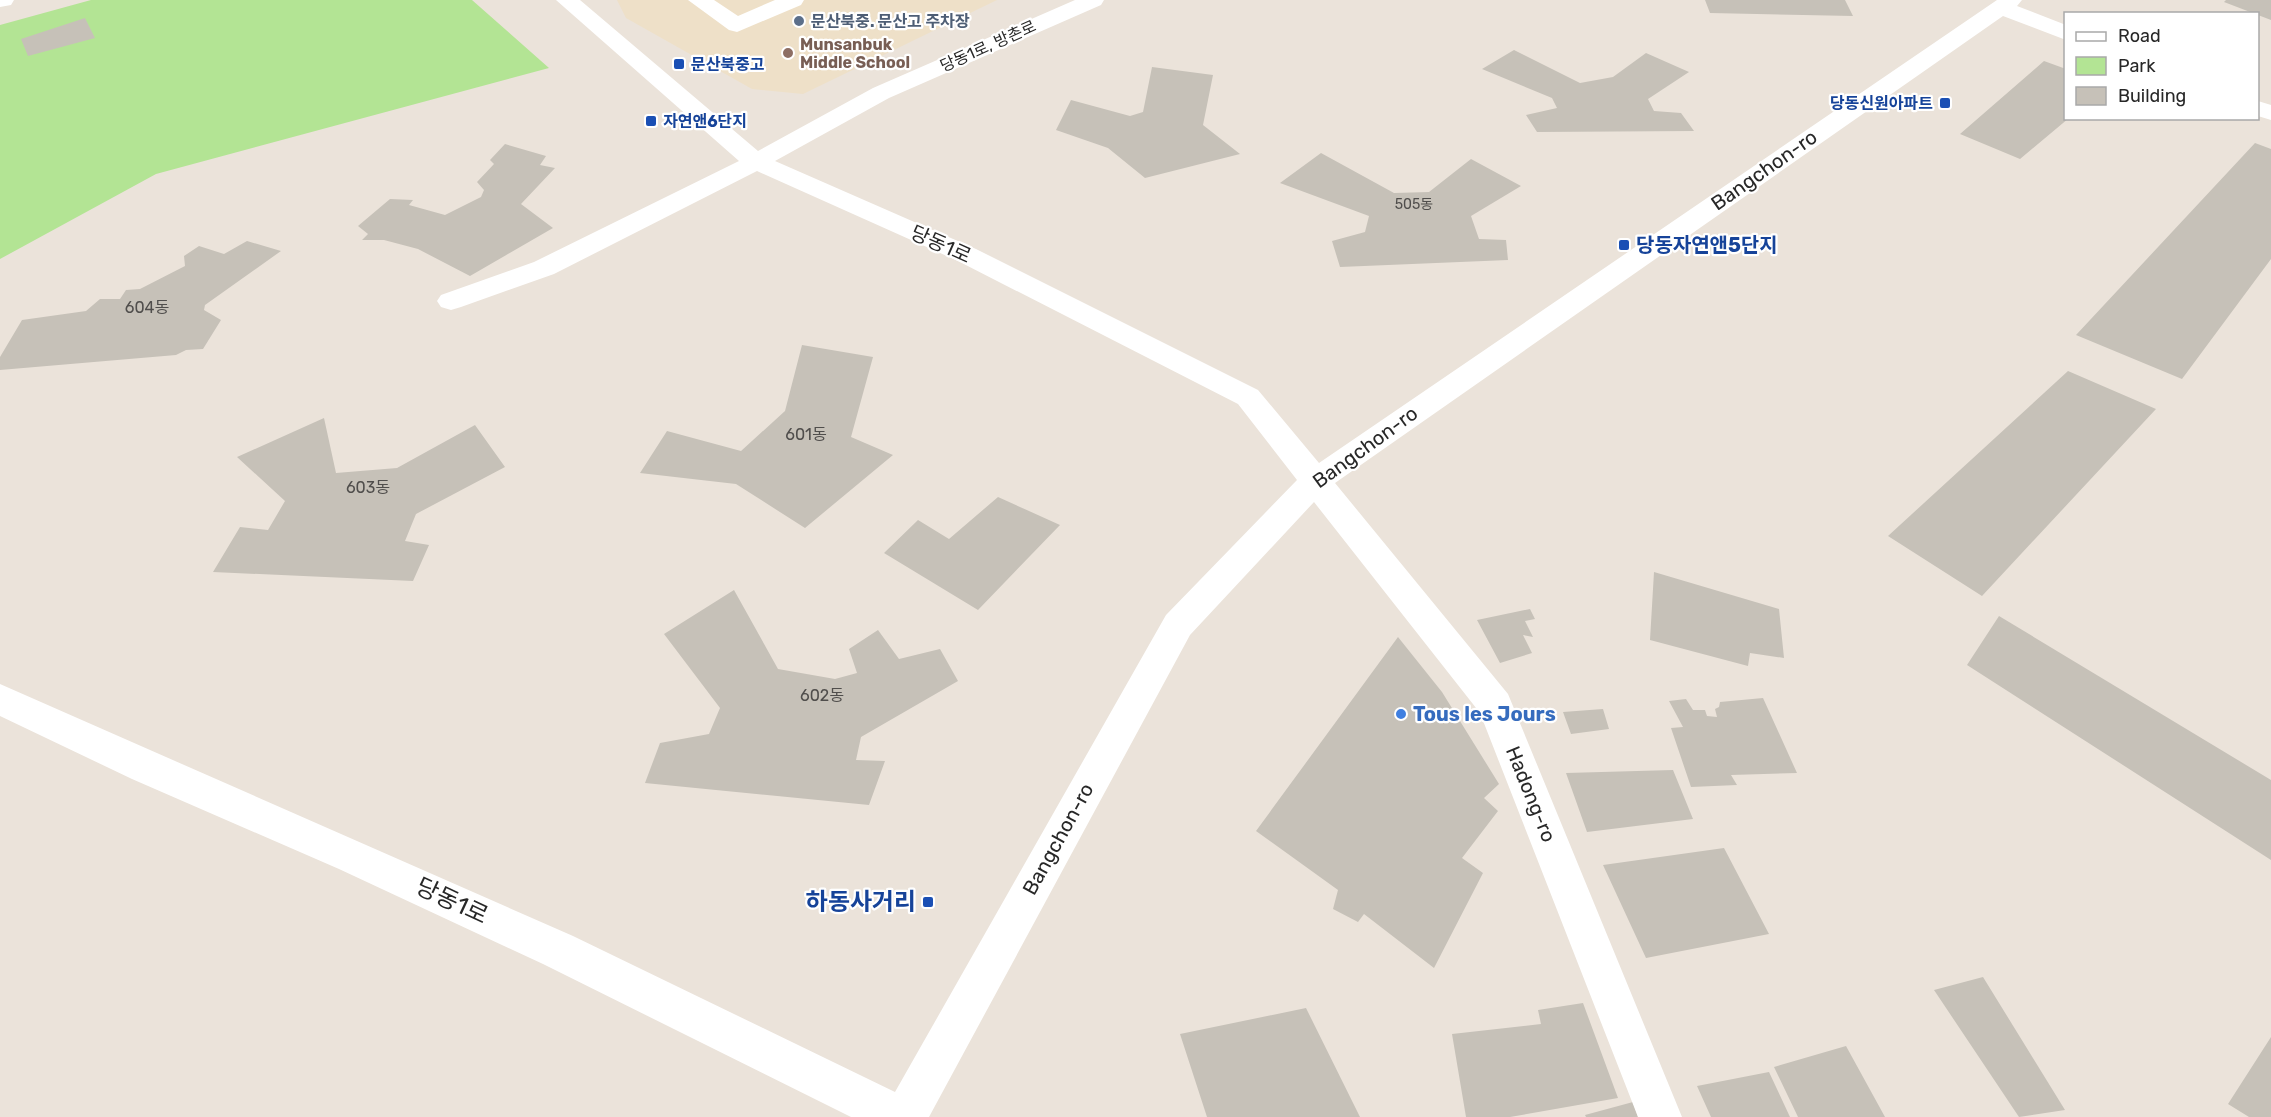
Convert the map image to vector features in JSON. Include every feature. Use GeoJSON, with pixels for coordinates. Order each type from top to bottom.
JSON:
{"type":"FeatureCollection","features":[{"type":"Feature","properties":{"kind":"street","name":"당동1로"},"geometry":{"type":"LineString","coordinates":[[567,0],[756,162],[967,255],[1248,397],[1314,482]]}},
{"type":"Feature","properties":{"kind":"street"},"geometry":{"type":"LineString","coordinates":[[699,0],[737,25],[793,0]]}},
{"type":"Feature","properties":{"kind":"street","name":"당동1로, 방촌로"},"geometry":{"type":"LineString","coordinates":[[451,302],[544,268],[756,162],[881,93],[1093,0]]}},
{"type":"Feature","properties":{"kind":"street"},"geometry":{"type":"LineString","coordinates":[[2006,4],[2064,32]]}},
{"type":"Feature","properties":{"kind":"street","name":"Bangchon-ro"},"geometry":{"type":"LineString","coordinates":[[905,1117],[1178,625],[1314,482],[2006,4]]}},
{"type":"Feature","properties":{"kind":"street","name":"Hadong-ro"},"geometry":{"type":"LineString","coordinates":[[1314,482],[1495,705],[1660,1117]]}},
{"type":"Feature","properties":{"kind":"street","name":"당동1로"},"geometry":{"type":"LineString","coordinates":[[0,699],[146,767],[353,856],[558,950],[898,1117]]}},
{"type":"Feature","properties":{"kind":"shaded area","name":"Munsanbuk Middle School"},"geometry":{"type":"Polygon","coordinates":[[[617,0],[997,0],[803,94],[752,89],[626,18],[617,0]]]}},
{"type":"Feature","properties":{"kind":"green space"},"geometry":{"type":"Polygon","coordinates":[[[91,0],[472,0],[549,68],[156,174],[0,259],[0,25],[91,0]]]}},
{"type":"Feature","properties":{"kind":"building"},"geometry":{"type":"Polygon","coordinates":[[[1705,0],[1845,0],[1853,16],[1710,13],[1705,0]]]}},
{"type":"Feature","properties":{"kind":"building"},"geometry":{"type":"Polygon","coordinates":[[[2226,0],[2271,0],[2271,20],[2259,15],[2259,12],[2250,12],[2224,2],[2226,0]]]}},
{"type":"Feature","properties":{"kind":"building"},"geometry":{"type":"Polygon","coordinates":[[[85,18],[95,38],[28,56],[21,39],[85,18]]]}},
{"type":"Feature","properties":{"kind":"building"},"geometry":{"type":"Polygon","coordinates":[[[1514,50],[1580,83],[1613,77],[1646,53],[1689,72],[1648,99],[1654,111],[1681,113],[1694,131],[1537,132],[1526,115],[1557,108],[1552,98],[1482,69],[1514,50]]]}},
{"type":"Feature","properties":{"kind":"building"},"geometry":{"type":"Polygon","coordinates":[[[2044,61],[2064,68],[2064,120],[2067,120],[2020,159],[1960,134],[2044,61]]]}},
{"type":"Feature","properties":{"kind":"building"},"geometry":{"type":"Polygon","coordinates":[[[1152,67],[1213,75],[1203,125],[1240,154],[1145,178],[1108,148],[1056,130],[1071,100],[1130,116],[1143,112],[1152,67]]]}},
{"type":"Feature","properties":{"kind":"building"},"geometry":{"type":"Polygon","coordinates":[[[2255,143],[2271,149],[2271,259],[2182,379],[2076,335],[2255,143]]]}},
{"type":"Feature","properties":{"kind":"building"},"geometry":{"type":"Polygon","coordinates":[[[505,144],[546,156],[540,165],[555,168],[521,204],[553,228],[470,276],[418,249],[384,240],[362,240],[368,234],[358,226],[390,199],[413,200],[409,205],[445,215],[481,197],[484,190],[477,182],[494,164],[490,160],[505,144]]]}},
{"type":"Feature","properties":{"kind":"building"},"geometry":{"type":"Polygon","coordinates":[[[1321,153],[1394,193],[1429,192],[1471,159],[1521,186],[1471,216],[1479,239],[1506,240],[1508,260],[1340,267],[1332,241],[1365,232],[1369,216],[1280,183],[1321,153]]]}},
{"type":"Feature","properties":{"kind":"building"},"geometry":{"type":"Polygon","coordinates":[[[247,241],[281,251],[205,305],[204,310],[221,320],[203,349],[186,350],[176,355],[0,370],[0,357],[22,320],[86,311],[100,299],[120,299],[126,290],[140,289],[185,266],[184,256],[199,246],[224,254],[247,241]]]}},
{"type":"Feature","properties":{"kind":"building"},"geometry":{"type":"Polygon","coordinates":[[[802,345],[873,357],[851,437],[893,455],[805,528],[736,484],[640,473],[667,431],[741,451],[785,411],[802,345]]]}},
{"type":"Feature","properties":{"kind":"building"},"geometry":{"type":"Polygon","coordinates":[[[2068,371],[2156,409],[1982,596],[1888,536],[2068,371]]]}},
{"type":"Feature","properties":{"kind":"building"},"geometry":{"type":"Polygon","coordinates":[[[324,418],[336,473],[397,468],[475,425],[505,467],[416,514],[405,541],[429,545],[413,581],[213,572],[240,527],[268,530],[285,501],[237,457],[324,418]]]}},
{"type":"Feature","properties":{"kind":"building"},"geometry":{"type":"Polygon","coordinates":[[[998,497],[1060,525],[978,610],[884,553],[918,520],[949,539],[998,497]]]}},
{"type":"Feature","properties":{"kind":"building"},"geometry":{"type":"Polygon","coordinates":[[[1654,572],[1779,609],[1784,658],[1750,653],[1748,666],[1650,640],[1654,572]]]}},
{"type":"Feature","properties":{"kind":"building"},"geometry":{"type":"Polygon","coordinates":[[[734,590],[778,669],[835,679],[857,673],[849,649],[878,630],[899,659],[940,649],[958,681],[861,737],[856,760],[885,761],[869,805],[645,783],[660,743],[709,734],[720,708],[664,634],[734,590]]]}},
{"type":"Feature","properties":{"kind":"building"},"geometry":{"type":"Polygon","coordinates":[[[1530,609],[1535,619],[1525,621],[1533,637],[1523,635],[1532,653],[1500,663],[1477,620],[1530,609]]]}},
{"type":"Feature","properties":{"kind":"building"},"geometry":{"type":"Polygon","coordinates":[[[1999,616],[2271,780],[2271,860],[1967,665],[1999,616]]]}},
{"type":"Feature","properties":{"kind":"building"},"geometry":{"type":"Polygon","coordinates":[[[1398,637],[1442,692],[1499,784],[1484,798],[1498,811],[1462,858],[1483,873],[1434,968],[1364,914],[1358,922],[1333,909],[1338,890],[1256,831],[1398,637]]]}},
{"type":"Feature","properties":{"kind":"building"},"geometry":{"type":"Polygon","coordinates":[[[1763,698],[1797,773],[1731,775],[1737,785],[1691,787],[1671,728],[1683,727],[1669,701],[1686,699],[1693,710],[1705,710],[1707,716],[1717,717],[1715,709],[1719,707],[1720,702],[1763,698]]]}},
{"type":"Feature","properties":{"kind":"building"},"geometry":{"type":"Polygon","coordinates":[[[1603,709],[1609,729],[1571,734],[1563,712],[1603,709]]]}},
{"type":"Feature","properties":{"kind":"building"},"geometry":{"type":"Polygon","coordinates":[[[1673,770],[1693,819],[1587,832],[1566,773],[1673,770]]]}},
{"type":"Feature","properties":{"kind":"building"},"geometry":{"type":"Polygon","coordinates":[[[1724,848],[1769,934],[1646,958],[1603,865],[1724,848]]]}},
{"type":"Feature","properties":{"kind":"building"},"geometry":{"type":"Polygon","coordinates":[[[1983,977],[2065,1110],[2019,1117],[1934,990],[1983,977]]]}},
{"type":"Feature","properties":{"kind":"building"},"geometry":{"type":"Polygon","coordinates":[[[1583,1003],[1618,1098],[1510,1117],[1466,1117],[1452,1034],[1541,1024],[1538,1010],[1583,1003]]]}},
{"type":"Feature","properties":{"kind":"building"},"geometry":{"type":"Polygon","coordinates":[[[1306,1008],[1360,1117],[1207,1117],[1180,1034],[1306,1008]]]}},
{"type":"Feature","properties":{"kind":"building"},"geometry":{"type":"Polygon","coordinates":[[[2271,1037],[2271,1117],[2249,1117],[2228,1104],[2271,1037]]]}},
{"type":"Feature","properties":{"kind":"building"},"geometry":{"type":"Polygon","coordinates":[[[1846,1046],[1885,1117],[1798,1117],[1774,1067],[1846,1046]]]}},
{"type":"Feature","properties":{"kind":"building"},"geometry":{"type":"Polygon","coordinates":[[[1769,1072],[1790,1117],[1711,1117],[1697,1086],[1769,1072]]]}},
{"type":"Feature","properties":{"kind":"building"},"geometry":{"type":"Polygon","coordinates":[[[1633,1102],[1638,1117],[1586,1117],[1585,1115],[1633,1102]]]}},
{"type":"Feature","properties":{"kind":"place","name":"문산북중. 문산고 주차장"},"geometry":{"type":"Point","coordinates":[799,21]}},
{"type":"Feature","properties":{"kind":"place","name":"Munsanbuk Middle School"},"geometry":{"type":"Point","coordinates":[788,53]}},
{"type":"Feature","properties":{"kind":"place","name":"문산북중고"},"geometry":{"type":"Point","coordinates":[679,64]}},
{"type":"Feature","properties":{"kind":"place","name":"당동신원아파트"},"geometry":{"type":"Point","coordinates":[1945,103]}},
{"type":"Feature","properties":{"kind":"place","name":"자연앤6단지"},"geometry":{"type":"Point","coordinates":[651,121]}},
{"type":"Feature","properties":{"kind":"place","name":"당동자연앤5단지"},"geometry":{"type":"Point","coordinates":[1624,245]}},
{"type":"Feature","properties":{"kind":"place","name":"Tous les Jours"},"geometry":{"type":"Point","coordinates":[1401,714]}},
{"type":"Feature","properties":{"kind":"place","name":"하동사거리"},"geometry":{"type":"Point","coordinates":[928,902]}}]}
